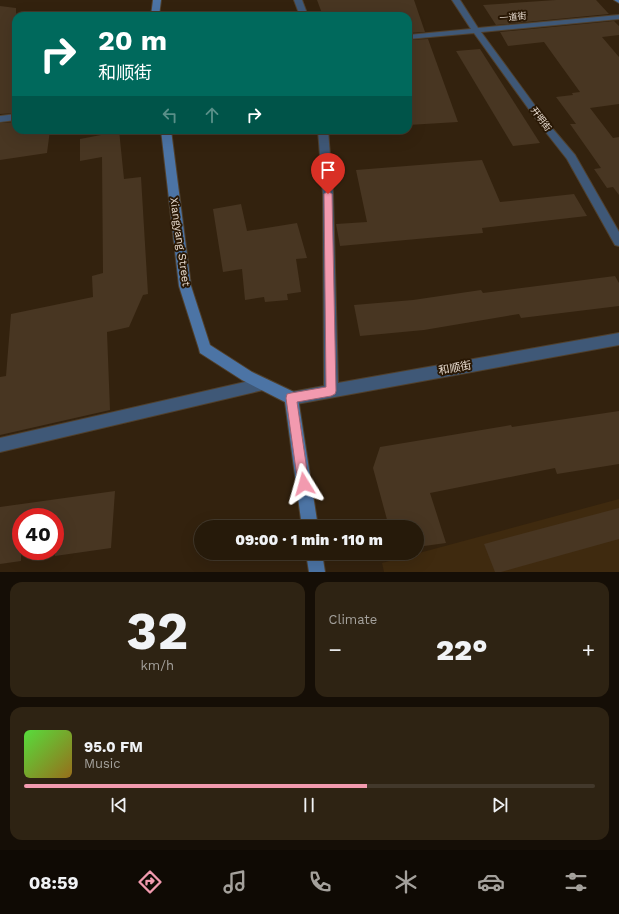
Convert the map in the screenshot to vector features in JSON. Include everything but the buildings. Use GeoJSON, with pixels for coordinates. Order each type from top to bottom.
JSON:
{"type":"FeatureCollection","features":[{"type":"Feature","properties":{"kind":"street"},"geometry":{"type":"LineString","coordinates":[[156,12],[157,0]]}},
{"type":"Feature","properties":{"kind":"street"},"geometry":{"type":"LineString","coordinates":[[298,0],[302,12]]}},
{"type":"Feature","properties":{"kind":"street","name":"开明街"},"geometry":{"type":"LineString","coordinates":[[456,0],[476,31],[544,124],[571,157],[619,242]]}},
{"type":"Feature","properties":{"kind":"street","name":"一道街"},"geometry":{"type":"LineString","coordinates":[[412,37],[619,18]]}},
{"type":"Feature","properties":{"kind":"street"},"geometry":{"type":"LineString","coordinates":[[0,119],[12,118]]}},
{"type":"Feature","properties":{"kind":"street","name":"Xiangyang Street"},"geometry":{"type":"LineString","coordinates":[[166,134],[185,286],[205,349],[247,376],[291,398]]}},
{"type":"Feature","properties":{"kind":"street"},"geometry":{"type":"LineString","coordinates":[[323,134],[328,194],[331,391]]}},
{"type":"Feature","properties":{"kind":"street","name":"和顺街"},"geometry":{"type":"LineString","coordinates":[[291,398],[619,339]]}},
{"type":"Feature","properties":{"kind":"street"},"geometry":{"type":"LineString","coordinates":[[0,445],[263,384]]}},
{"type":"Feature","properties":{"kind":"street"},"geometry":{"type":"LineString","coordinates":[[291,398],[309,520]]}},
{"type":"Feature","properties":{"kind":"street"},"geometry":{"type":"LineString","coordinates":[[315,560],[316,572]]}},
{"type":"Feature","properties":{"kind":"shaded area"},"geometry":{"type":"Polygon","coordinates":[[[619,499],[619,572],[384,572],[382,563],[393,560],[424,560],[424,552],[619,499]]]}},
{"type":"Feature","properties":{"kind":"route"},"geometry":{"type":"LineString","coordinates":[[304,484],[291,398],[331,391],[328,194]]}}]}
